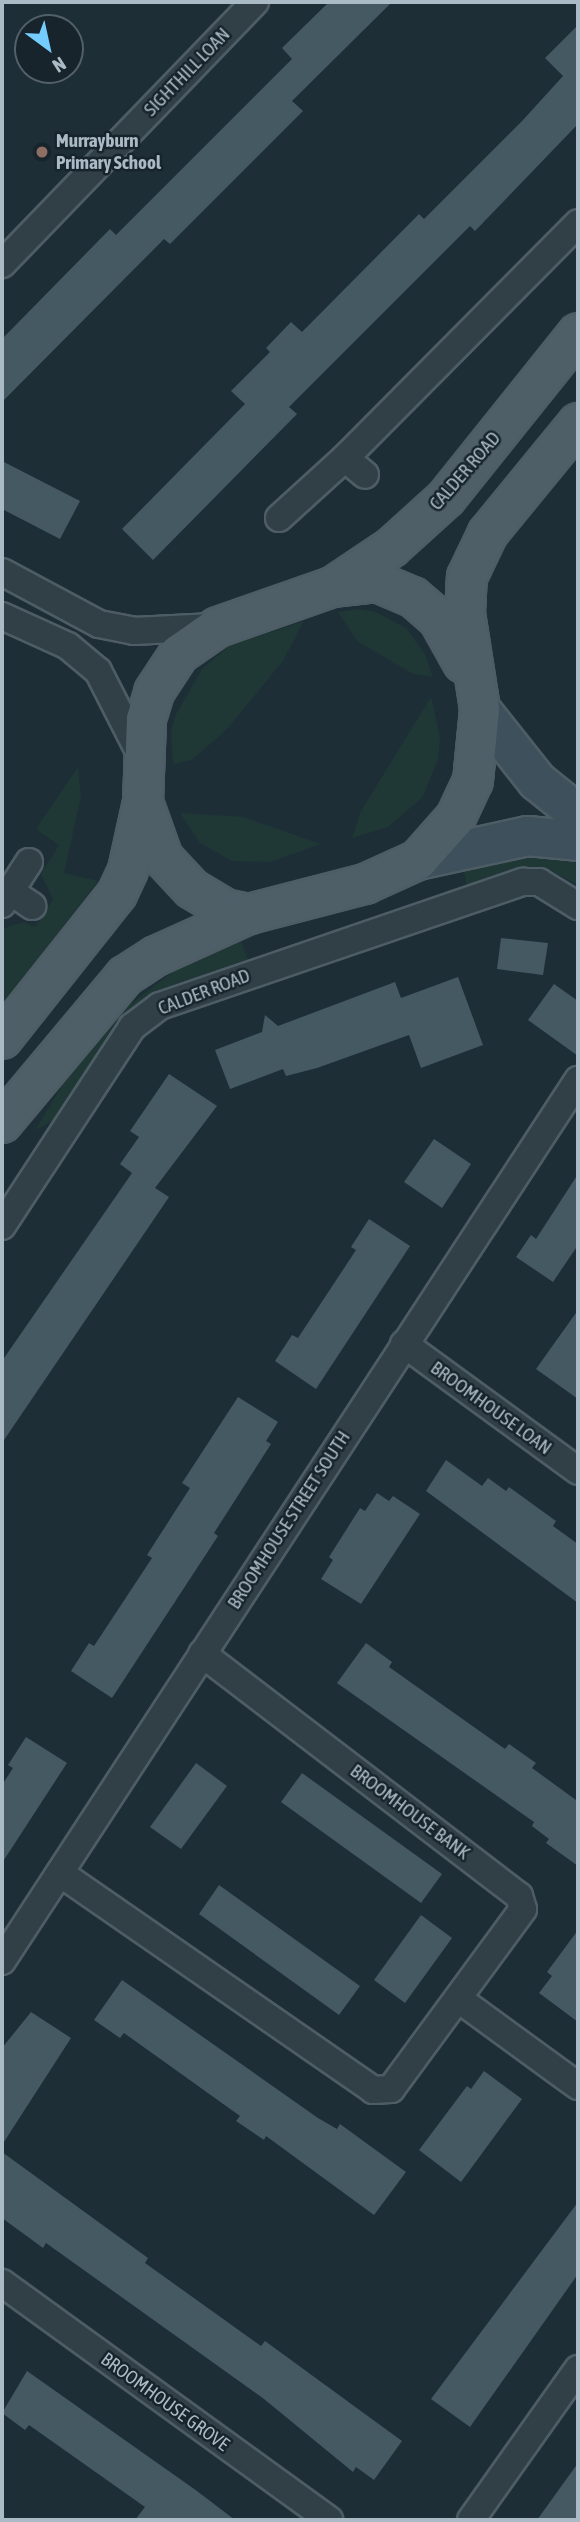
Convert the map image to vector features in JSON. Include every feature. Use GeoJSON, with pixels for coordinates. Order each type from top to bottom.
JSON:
{"type":"FeatureCollection","features":[{"type":"Feature","properties":{"kind":"main road","name":"CALDER ROAD"},"geometry":{"type":"LineString","coordinates":[[332,587],[392,547],[446,498],[578,333]]}},
{"type":"Feature","properties":{"kind":"main road"},"geometry":{"type":"LineString","coordinates":[[418,860],[456,817],[473,781],[476,694],[465,613],[467,577],[488,534],[578,423]]}},
{"type":"Feature","properties":{"kind":"main road","name":"CALDER ROAD"},"geometry":{"type":"LineString","coordinates":[[2,1039],[117,894],[128,870],[143,802],[142,756],[154,692],[179,654],[218,626],[332,587],[377,582],[413,597],[439,620],[476,694]]}},
{"type":"Feature","properties":{"kind":"main road"},"geometry":{"type":"LineString","coordinates":[[476,694],[537,781],[578,814]]}},
{"type":"Feature","properties":{"kind":"main road","name":"CALDER ROAD"},"geometry":{"type":"LineString","coordinates":[[143,802],[163,858],[192,889],[225,909],[250,914]]}},
{"type":"Feature","properties":{"kind":"main road"},"geometry":{"type":"LineString","coordinates":[[2,1123],[125,976],[156,956],[250,914],[365,884],[418,860],[528,835],[578,841]]}},
{"type":"Feature","properties":{"kind":"street","name":"SIGHTHILL LOAN"},"geometry":{"type":"LineString","coordinates":[[2,264],[255,2]]}},
{"type":"Feature","properties":{"kind":"street"},"geometry":{"type":"LineString","coordinates":[[279,518],[345,458],[578,222]]}},
{"type":"Feature","properties":{"kind":"street"},"geometry":{"type":"LineString","coordinates":[[345,458],[365,475]]}},
{"type":"Feature","properties":{"kind":"street"},"geometry":{"type":"LineString","coordinates":[[2,572],[99,624],[134,631],[218,626]]}},
{"type":"Feature","properties":{"kind":"street"},"geometry":{"type":"LineString","coordinates":[[2,616],[68,646],[98,671],[142,756]]}},
{"type":"Feature","properties":{"kind":"street"},"geometry":{"type":"LineString","coordinates":[[14,900],[29,862]]}},
{"type":"Feature","properties":{"kind":"street","name":"CALDER ROAD"},"geometry":{"type":"LineString","coordinates":[[2,1226],[132,1027],[145,1014],[523,882],[539,882],[578,906]]}},
{"type":"Feature","properties":{"kind":"street","name":"BROOMHOUSE STREET SOUTH"},"geometry":{"type":"LineString","coordinates":[[2,1961],[578,1080]]}},
{"type":"Feature","properties":{"kind":"street","name":"BROOMHOUSE LOAN"},"geometry":{"type":"LineString","coordinates":[[404,1344],[578,1471]]}},
{"type":"Feature","properties":{"kind":"street","name":"BROOMHOUSE BANK"},"geometry":{"type":"LineString","coordinates":[[60,1873],[373,2090],[391,2090],[460,2000],[523,1909],[519,1896],[202,1654]]}},
{"type":"Feature","properties":{"kind":"street"},"geometry":{"type":"LineString","coordinates":[[460,2000],[578,2086]]}},
{"type":"Feature","properties":{"kind":"street","name":"BROOMHOUSE GROVE"},"geometry":{"type":"LineString","coordinates":[[2,2283],[329,2520]]}},
{"type":"Feature","properties":{"kind":"street"},"geometry":{"type":"LineString","coordinates":[[471,2520],[578,2369]]}},
{"type":"Feature","properties":{"kind":"green space"},"geometry":{"type":"Polygon","coordinates":[[[357,609],[376,612],[406,628],[425,654],[433,677],[413,674],[357,641],[338,612],[357,609]]]}},
{"type":"Feature","properties":{"kind":"green space"},"geometry":{"type":"Polygon","coordinates":[[[304,621],[283,661],[227,729],[192,760],[173,764],[171,730],[176,714],[202,669],[229,646],[304,621]]]}},
{"type":"Feature","properties":{"kind":"green space"},"geometry":{"type":"Polygon","coordinates":[[[431,697],[440,737],[438,760],[422,798],[388,827],[352,838],[361,811],[431,697]]]}},
{"type":"Feature","properties":{"kind":"green space"},"geometry":{"type":"Polygon","coordinates":[[[78,767],[81,796],[64,873],[98,881],[2,1006],[2,929],[23,922],[35,927],[53,899],[41,874],[59,845],[36,829],[78,767]]]}},
{"type":"Feature","properties":{"kind":"green space"},"geometry":{"type":"Polygon","coordinates":[[[180,813],[243,817],[321,844],[270,862],[232,861],[200,843],[180,813]]]}},
{"type":"Feature","properties":{"kind":"green space"},"geometry":{"type":"Polygon","coordinates":[[[552,854],[578,864],[578,885],[548,869],[525,868],[467,886],[463,868],[498,856],[552,854]]]}},
{"type":"Feature","properties":{"kind":"green space"},"geometry":{"type":"Polygon","coordinates":[[[241,941],[248,960],[170,986],[132,1009],[57,1119],[35,1130],[72,1069],[114,1017],[175,970],[241,941]]]}},
{"type":"Feature","properties":{"kind":"building"},"geometry":{"type":"Polygon","coordinates":[[[329,2],[392,2],[292,101],[303,111],[170,244],[164,239],[2,402],[2,339],[110,229],[116,235],[292,59],[282,48],[329,2]]]}},
{"type":"Feature","properties":{"kind":"building"},"geometry":{"type":"Polygon","coordinates":[[[578,25],[578,124],[475,231],[470,226],[289,407],[297,414],[153,560],[122,529],[245,404],[231,391],[270,352],[266,348],[291,322],[302,332],[419,214],[424,219],[523,120],[563,76],[545,58],[578,25]]]}},
{"type":"Feature","properties":{"kind":"building"},"geometry":{"type":"Polygon","coordinates":[[[2,461],[80,501],[60,539],[2,509],[2,461]]]}},
{"type":"Feature","properties":{"kind":"building"},"geometry":{"type":"Polygon","coordinates":[[[501,938],[548,943],[543,975],[497,969],[501,938]]]}},
{"type":"Feature","properties":{"kind":"building"},"geometry":{"type":"Polygon","coordinates":[[[458,977],[483,1045],[421,1068],[409,1035],[317,1068],[286,1076],[283,1069],[230,1089],[215,1050],[262,1032],[265,1015],[278,1026],[395,982],[401,998],[458,977]]]}},
{"type":"Feature","properties":{"kind":"building"},"geometry":{"type":"Polygon","coordinates":[[[554,984],[578,1001],[578,1056],[528,1020],[554,984]]]}},
{"type":"Feature","properties":{"kind":"building"},"geometry":{"type":"Polygon","coordinates":[[[169,1074],[217,1106],[155,1188],[169,1197],[2,1443],[2,1361],[132,1173],[120,1164],[139,1137],[130,1131],[169,1074]]]}},
{"type":"Feature","properties":{"kind":"building"},"geometry":{"type":"Polygon","coordinates":[[[434,1139],[471,1164],[442,1208],[404,1182],[434,1139]]]}},
{"type":"Feature","properties":{"kind":"building"},"geometry":{"type":"Polygon","coordinates":[[[578,1174],[578,1245],[553,1282],[516,1257],[531,1235],[536,1239],[578,1174]]]}},
{"type":"Feature","properties":{"kind":"building"},"geometry":{"type":"Polygon","coordinates":[[[369,1219],[410,1246],[316,1389],[275,1361],[292,1335],[298,1338],[356,1250],[351,1247],[369,1219]]]}},
{"type":"Feature","properties":{"kind":"building"},"geometry":{"type":"Polygon","coordinates":[[[578,1310],[578,1399],[536,1369],[578,1310]]]}},
{"type":"Feature","properties":{"kind":"building"},"geometry":{"type":"Polygon","coordinates":[[[238,1397],[278,1422],[266,1441],[271,1444],[214,1533],[218,1536],[112,1698],[71,1671],[89,1643],[94,1646],[152,1558],[147,1555],[190,1488],[182,1483],[238,1397]]]}},
{"type":"Feature","properties":{"kind":"building"},"geometry":{"type":"Polygon","coordinates":[[[446,1460],[482,1486],[488,1478],[506,1491],[509,1487],[556,1521],[553,1526],[578,1544],[578,1603],[426,1491],[446,1460]]]}},
{"type":"Feature","properties":{"kind":"building"},"geometry":{"type":"Polygon","coordinates":[[[377,1493],[389,1501],[393,1496],[420,1514],[361,1604],[321,1579],[333,1560],[329,1557],[360,1508],[365,1511],[377,1493]]]}},
{"type":"Feature","properties":{"kind":"building"},"geometry":{"type":"Polygon","coordinates":[[[366,1643],[392,1662],[389,1667],[505,1749],[509,1744],[536,1763],[532,1768],[576,1800],[578,1796],[578,1866],[546,1843],[549,1839],[532,1826],[534,1822],[337,1683],[366,1643]]]}},
{"type":"Feature","properties":{"kind":"building"},"geometry":{"type":"Polygon","coordinates":[[[26,1737],[67,1763],[2,1863],[2,1785],[13,1768],[8,1765],[26,1737]]]}},
{"type":"Feature","properties":{"kind":"building"},"geometry":{"type":"Polygon","coordinates":[[[196,1763],[227,1786],[181,1849],[150,1827],[196,1763]]]}},
{"type":"Feature","properties":{"kind":"building"},"geometry":{"type":"Polygon","coordinates":[[[302,1773],[442,1874],[421,1903],[281,1802],[302,1773]]]}},
{"type":"Feature","properties":{"kind":"building"},"geometry":{"type":"Polygon","coordinates":[[[219,1885],[360,1986],[339,2015],[199,1914],[219,1885]]]}},
{"type":"Feature","properties":{"kind":"building"},"geometry":{"type":"Polygon","coordinates":[[[421,1915],[452,1938],[405,2003],[374,1980],[421,1915]]]}},
{"type":"Feature","properties":{"kind":"building"},"geometry":{"type":"Polygon","coordinates":[[[578,1930],[578,2022],[539,1993],[552,1976],[547,1972],[578,1930]]]}},
{"type":"Feature","properties":{"kind":"building"},"geometry":{"type":"Polygon","coordinates":[[[122,1980],[318,2118],[337,2129],[340,2124],[406,2172],[374,2215],[266,2136],[264,2140],[236,2121],[240,2116],[124,2033],[120,2038],[94,2020],[122,1980]]]}},
{"type":"Feature","properties":{"kind":"building"},"geometry":{"type":"Polygon","coordinates":[[[31,2012],[71,2038],[2,2145],[2,2048],[31,2012]]]}},
{"type":"Feature","properties":{"kind":"building"},"geometry":{"type":"Polygon","coordinates":[[[484,2071],[522,2099],[461,2182],[419,2150],[467,2086],[471,2089],[484,2071]]]}},
{"type":"Feature","properties":{"kind":"building"},"geometry":{"type":"Polygon","coordinates":[[[2,2152],[148,2258],[145,2263],[261,2346],[265,2341],[402,2441],[374,2480],[356,2467],[353,2472],[264,2399],[46,2243],[43,2248],[2,2218],[2,2152]]]}},
{"type":"Feature","properties":{"kind":"building"},"geometry":{"type":"Polygon","coordinates":[[[578,2202],[578,2274],[470,2427],[431,2399],[578,2202]]]}},
{"type":"Feature","properties":{"kind":"building"},"geometry":{"type":"Polygon","coordinates":[[[27,2371],[235,2520],[135,2520],[145,2507],[29,2425],[25,2430],[2,2413],[27,2371]]]}},
{"type":"Feature","properties":{"kind":"building"},"geometry":{"type":"Polygon","coordinates":[[[578,2463],[578,2520],[537,2520],[578,2463]]]}},
{"type":"Feature","properties":{"kind":"place","name":"Murrayburn Primary School"},"geometry":{"type":"Point","coordinates":[42,152]}}]}
